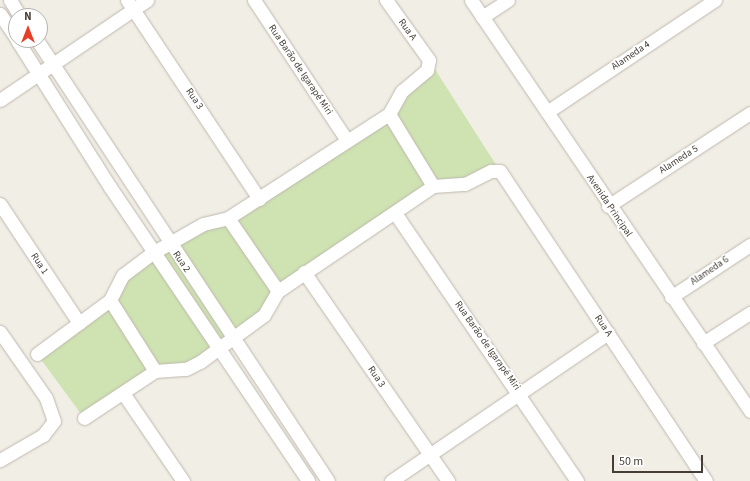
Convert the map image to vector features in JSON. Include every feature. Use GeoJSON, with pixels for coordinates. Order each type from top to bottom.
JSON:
{"type":"FeatureCollection","features":[{"type":"Feature","properties":{"kind":"street"},"geometry":{"type":"LineString","coordinates":[[0,100],[39,73],[130,5],[147,0]]}},
{"type":"Feature","properties":{"kind":"street","name":"Rua Barão de Igarapé Miri"},"geometry":{"type":"LineString","coordinates":[[254,0],[346,139]]}},
{"type":"Feature","properties":{"kind":"street","name":"Rua A"},"geometry":{"type":"LineString","coordinates":[[386,0],[429,60],[427,70],[402,91],[389,114]]}},
{"type":"Feature","properties":{"kind":"street","name":"Avenida Principal"},"geometry":{"type":"LineString","coordinates":[[471,0],[547,112],[608,206],[750,411]]}},
{"type":"Feature","properties":{"kind":"street"},"geometry":{"type":"LineString","coordinates":[[482,17],[508,0]]}},
{"type":"Feature","properties":{"kind":"street","name":"Alameda 4"},"geometry":{"type":"LineString","coordinates":[[547,112],[715,0]]}},
{"type":"Feature","properties":{"kind":"street","name":"Rua 3"},"geometry":{"type":"LineString","coordinates":[[130,5],[259,199]]}},
{"type":"Feature","properties":{"kind":"street","name":"Rua 2"},"geometry":{"type":"LineString","coordinates":[[0,14],[8,26]]}},
{"type":"Feature","properties":{"kind":"street","name":"Rua 2"},"geometry":{"type":"LineString","coordinates":[[22,48],[154,252],[308,481]]}},
{"type":"Feature","properties":{"kind":"street","name":"Rua 2"},"geometry":{"type":"LineString","coordinates":[[42,48],[168,244],[328,481]]}},
{"type":"Feature","properties":{"kind":"street","name":"Alameda 5"},"geometry":{"type":"LineString","coordinates":[[608,206],[750,113]]}},
{"type":"Feature","properties":{"kind":"street"},"geometry":{"type":"LineString","coordinates":[[38,354],[110,300],[124,275],[154,252],[203,224],[228,218],[259,199],[346,139],[389,114],[433,186],[278,291],[264,315],[192,367],[155,371],[84,418]]}},
{"type":"Feature","properties":{"kind":"street","name":"Rua A"},"geometry":{"type":"LineString","coordinates":[[433,186],[465,184],[491,171],[500,171],[706,481]]}},
{"type":"Feature","properties":{"kind":"street","name":"Rua 1"},"geometry":{"type":"LineString","coordinates":[[0,204],[79,323]]}},
{"type":"Feature","properties":{"kind":"street","name":"Rua Barão de Igarapé Miri"},"geometry":{"type":"LineString","coordinates":[[395,213],[577,481]]}},
{"type":"Feature","properties":{"kind":"street"},"geometry":{"type":"LineString","coordinates":[[228,218],[278,291]]}},
{"type":"Feature","properties":{"kind":"street","name":"Alameda 6"},"geometry":{"type":"LineString","coordinates":[[671,298],[750,245]]}},
{"type":"Feature","properties":{"kind":"street","name":"Rua 3"},"geometry":{"type":"LineString","coordinates":[[304,272],[431,454],[448,481]]}},
{"type":"Feature","properties":{"kind":"street"},"geometry":{"type":"LineString","coordinates":[[110,300],[155,371]]}},
{"type":"Feature","properties":{"kind":"street"},"geometry":{"type":"LineString","coordinates":[[703,343],[750,313]]}},
{"type":"Feature","properties":{"kind":"street"},"geometry":{"type":"LineString","coordinates":[[0,332],[54,414],[54,425],[42,435],[0,460]]}},
{"type":"Feature","properties":{"kind":"street"},"geometry":{"type":"LineString","coordinates":[[391,481],[520,395],[608,333]]}},
{"type":"Feature","properties":{"kind":"street"},"geometry":{"type":"LineString","coordinates":[[123,393],[183,481]]}},
{"type":"Feature","properties":{"kind":"green space"},"geometry":{"type":"Polygon","coordinates":[[[429,60],[500,171],[433,186],[304,272],[270,308],[200,362],[155,371],[84,418],[37,354],[79,323],[120,280],[389,114],[429,60]]]}}]}
